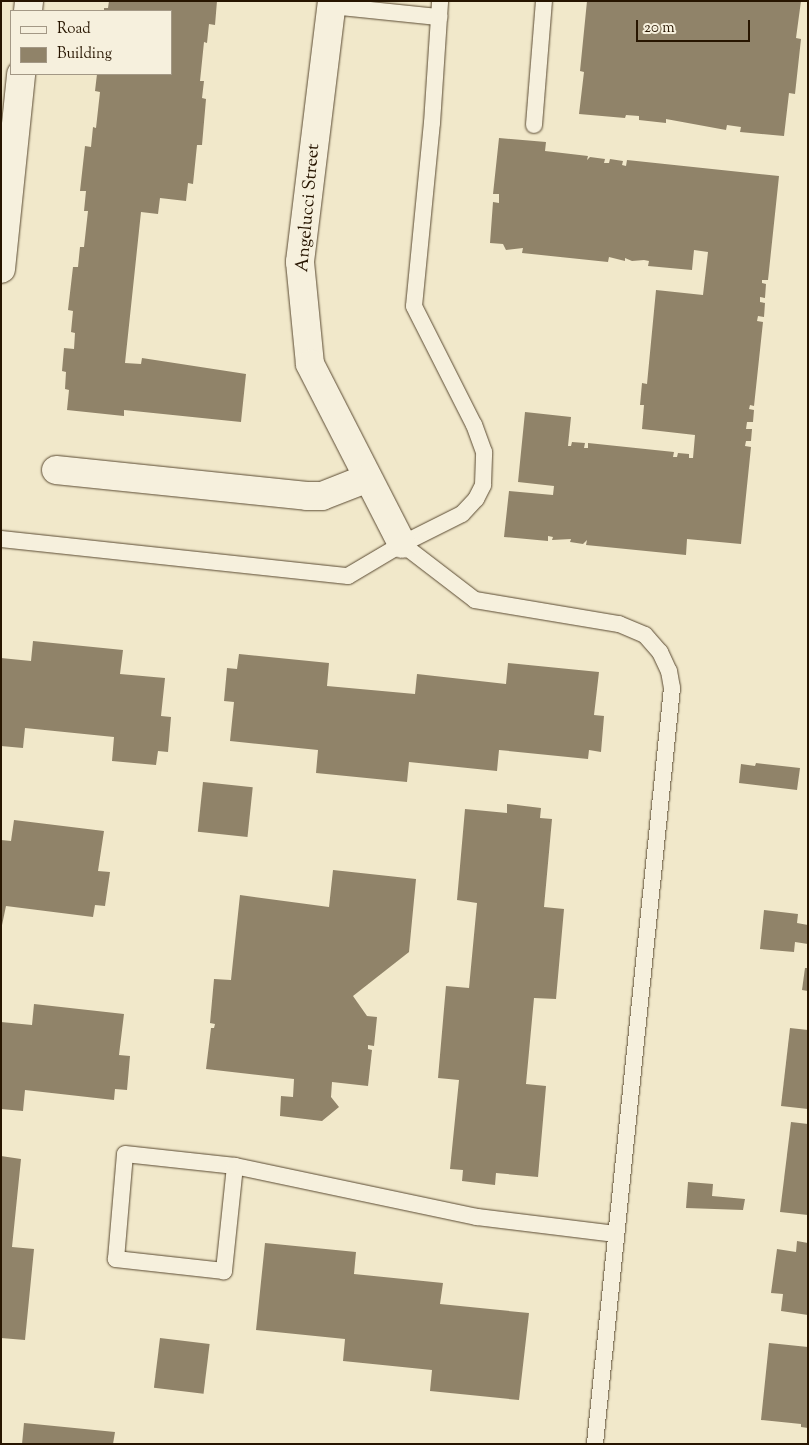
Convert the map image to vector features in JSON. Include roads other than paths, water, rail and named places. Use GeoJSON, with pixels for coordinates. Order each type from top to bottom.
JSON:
{"type":"FeatureCollection","features":[{"type":"Feature","properties":{"kind":"street","name":"Angelucci Street"},"geometry":{"type":"LineString","coordinates":[[332,3],[300,262],[310,364],[402,544]]}},
{"type":"Feature","properties":{"kind":"street"},"geometry":{"type":"LineString","coordinates":[[1,269],[22,75]]}},
{"type":"Feature","properties":{"kind":"street"},"geometry":{"type":"LineString","coordinates":[[56,470],[256,493],[315,496],[338,491],[368,478]]}},
{"type":"Feature","properties":{"kind":"lane"},"geometry":{"type":"LineString","coordinates":[[534,125],[544,1]]}},
{"type":"Feature","properties":{"kind":"lane"},"geometry":{"type":"LineString","coordinates":[[1,539],[348,576],[402,544],[462,514],[483,485],[485,467],[474,425],[414,306],[432,123],[440,9],[332,3]]}},
{"type":"Feature","properties":{"kind":"lane"},"geometry":{"type":"LineString","coordinates":[[402,544],[475,600],[619,624],[645,635],[660,652],[668,671],[672,688],[595,1444]]}},
{"type":"Feature","properties":{"kind":"lane"},"geometry":{"type":"LineString","coordinates":[[235,1166],[224,1271],[116,1259],[126,1154],[235,1166],[477,1217],[616,1234]]}}]}
